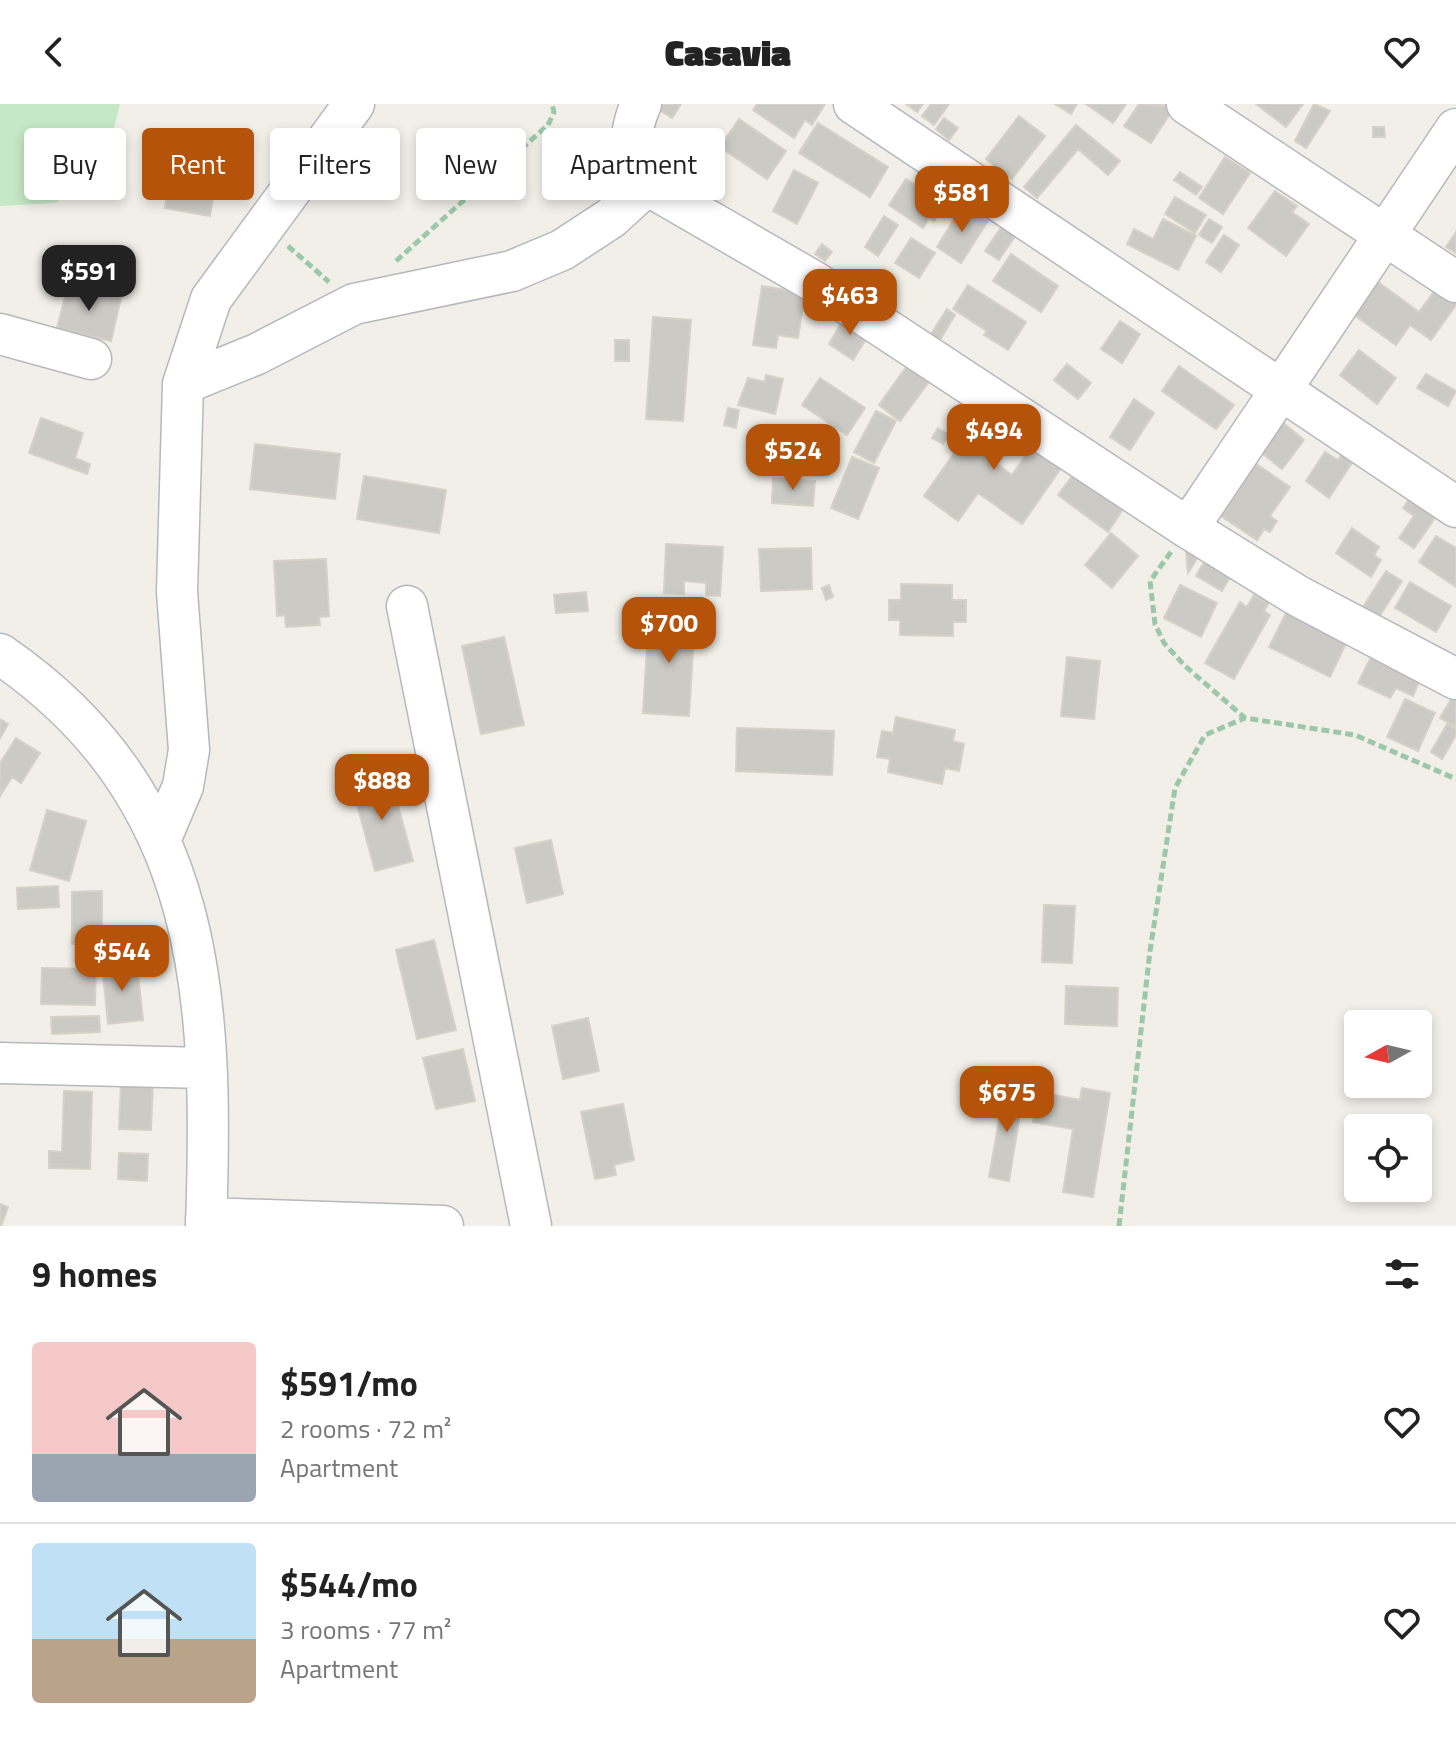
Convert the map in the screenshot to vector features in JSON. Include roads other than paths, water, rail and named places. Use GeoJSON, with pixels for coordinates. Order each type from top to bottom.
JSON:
{"type":"FeatureCollection","features":[{"type":"Feature","properties":{"kind":"street"},"geometry":{"type":"LineString","coordinates":[[161,838],[183,786],[189,750],[177,592],[183,384],[211,299],[354,104]]}},
{"type":"Feature","properties":{"kind":"street"},"geometry":{"type":"LineString","coordinates":[[633,128],[641,104]]}},
{"type":"Feature","properties":{"kind":"street"},"geometry":{"type":"LineString","coordinates":[[854,104],[1456,507]]}},
{"type":"Feature","properties":{"kind":"street"},"geometry":{"type":"LineString","coordinates":[[1187,104],[1456,282]]}},
{"type":"Feature","properties":{"kind":"street"},"geometry":{"type":"LineString","coordinates":[[1188,528],[1456,129]]}},
{"type":"Feature","properties":{"kind":"street"},"geometry":{"type":"LineString","coordinates":[[183,384],[257,354],[354,304],[512,271],[562,250],[611,218],[631,200]]}},
{"type":"Feature","properties":{"kind":"street"},"geometry":{"type":"LineString","coordinates":[[673,200],[813,281],[1188,528],[1298,596],[1456,679]]}},
{"type":"Feature","properties":{"kind":"street"},"geometry":{"type":"LineString","coordinates":[[0,334],[91,359]]}},
{"type":"Feature","properties":{"kind":"street"},"geometry":{"type":"LineString","coordinates":[[407,606],[531,1226]]}},
{"type":"Feature","properties":{"kind":"street"},"geometry":{"type":"LineString","coordinates":[[0,654],[60,704],[96,742],[138,795],[161,838],[190,924],[204,1003],[206,1222],[443,1226]]}},
{"type":"Feature","properties":{"kind":"street"},"geometry":{"type":"LineString","coordinates":[[0,1063],[205,1068]]}}]}
